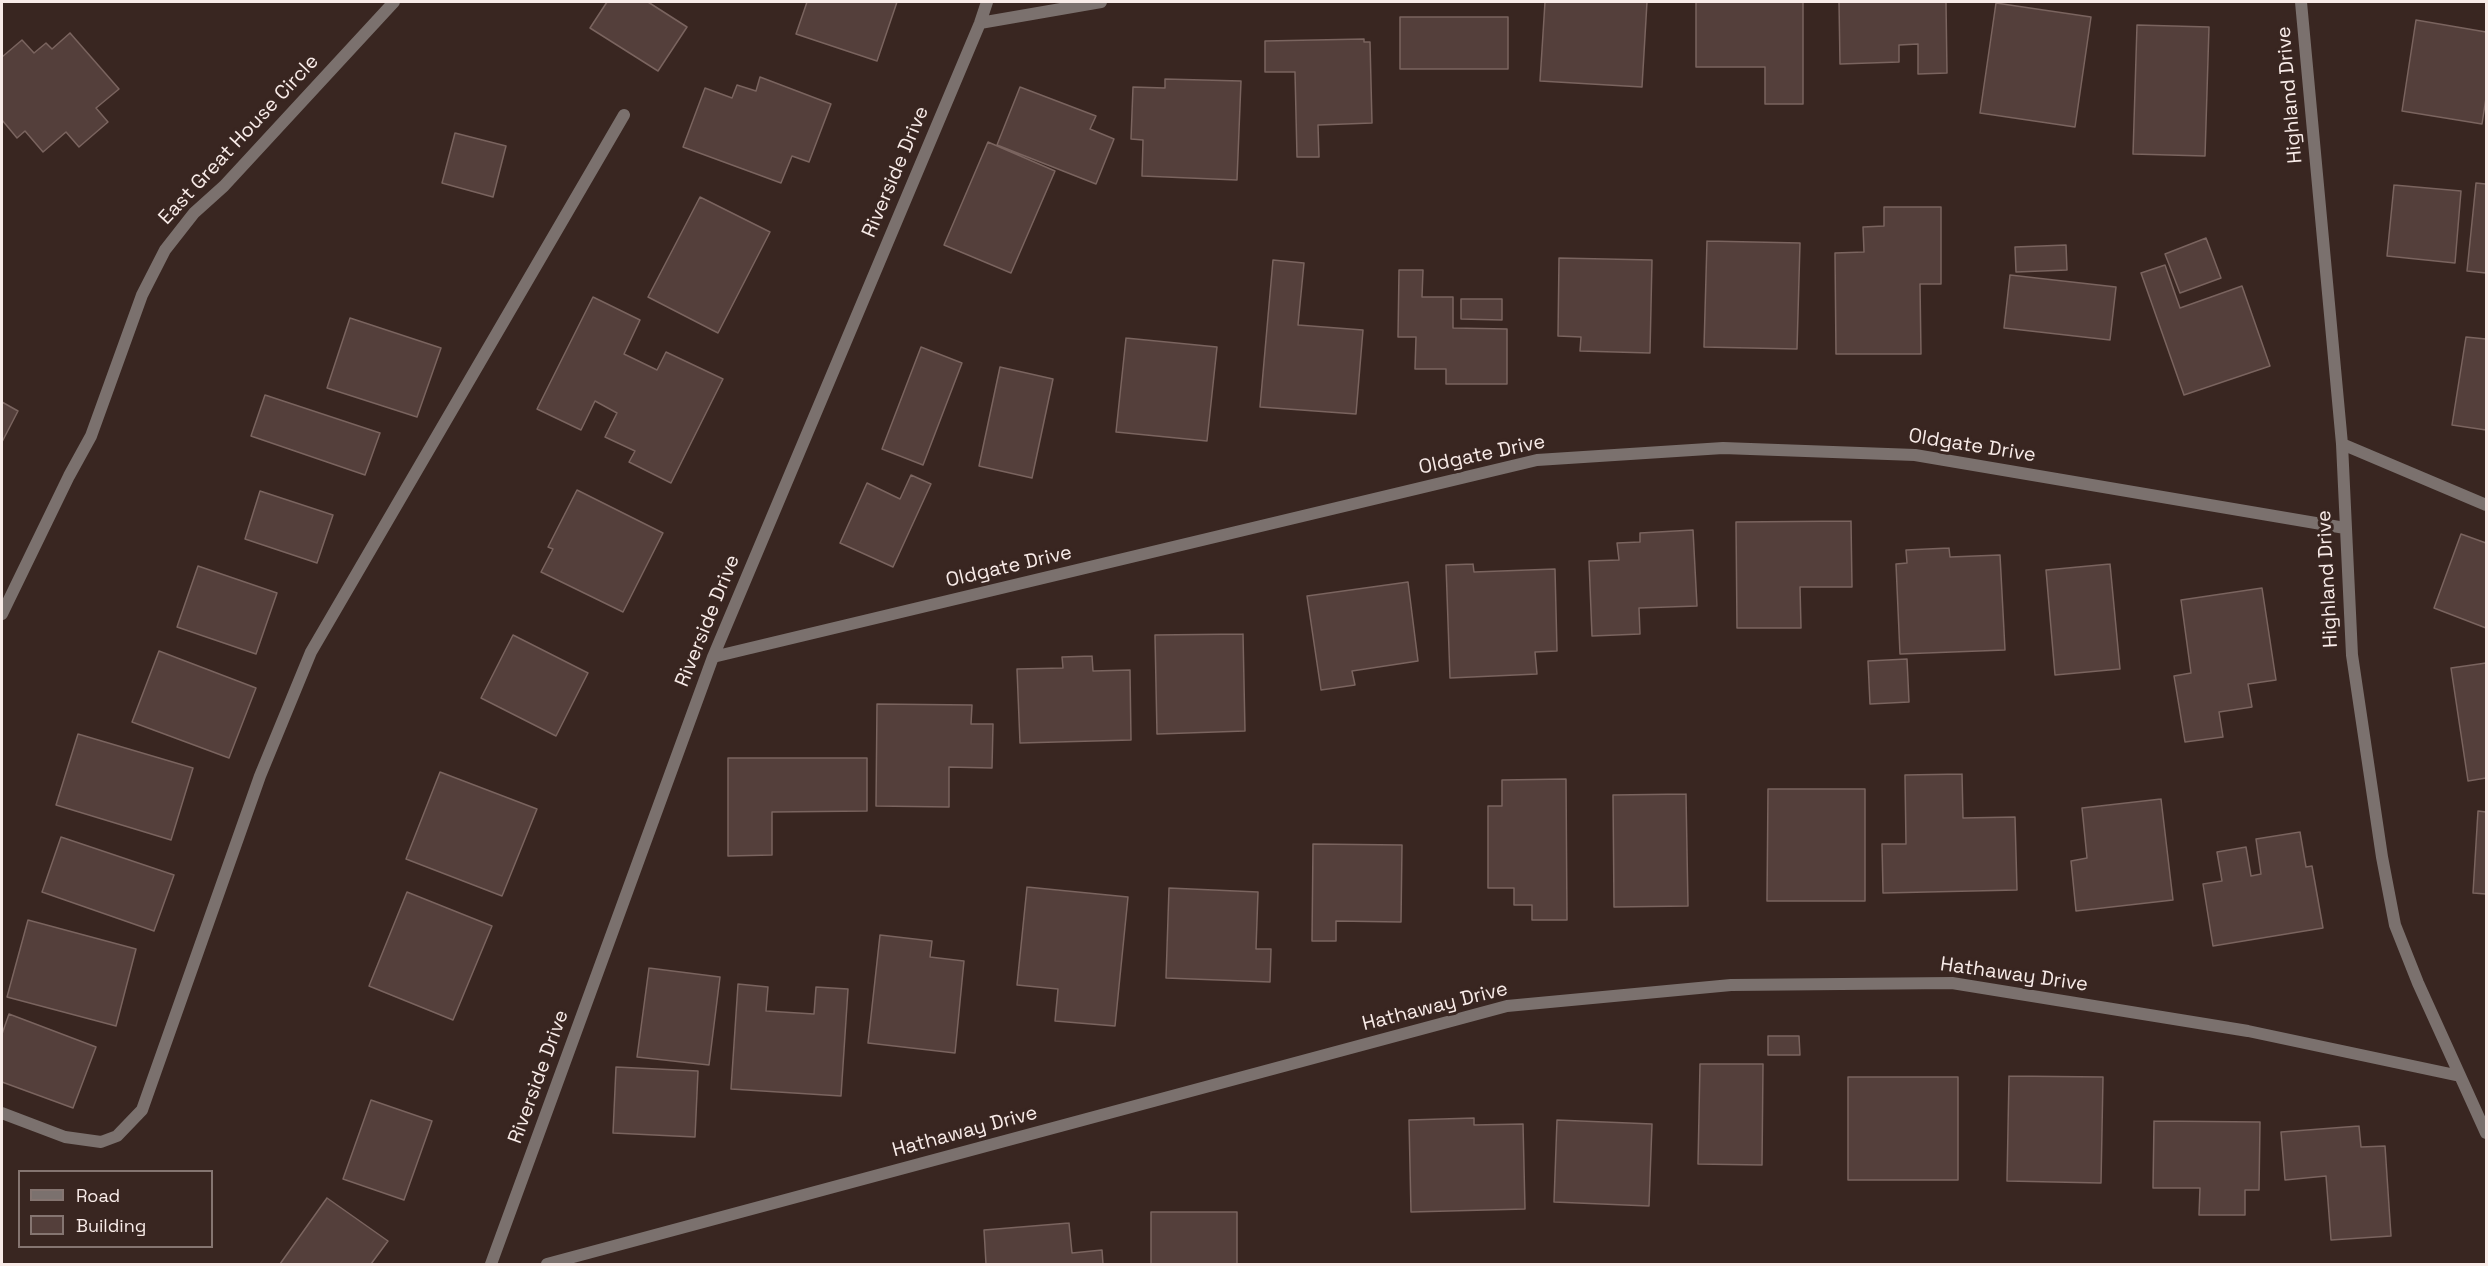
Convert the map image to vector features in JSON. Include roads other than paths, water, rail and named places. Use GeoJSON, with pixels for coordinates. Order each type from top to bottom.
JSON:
{"type":"FeatureCollection","features":[{"type":"Feature","properties":{"kind":"street","name":"East Great House Circle"},"geometry":{"type":"LineString","coordinates":[[2,614],[69,476],[92,436],[142,295],[165,250],[194,213],[224,186],[394,2]]}},
{"type":"Feature","properties":{"kind":"street","name":"Riverside Drive"},"geometry":{"type":"LineString","coordinates":[[491,1264],[713,657],[987,2]]}},
{"type":"Feature","properties":{"kind":"street"},"geometry":{"type":"LineString","coordinates":[[980,23],[1101,2]]}},
{"type":"Feature","properties":{"kind":"street","name":"Highland Drive"},"geometry":{"type":"LineString","coordinates":[[2301,2],[2342,444],[2352,655],[2382,857],[2395,925],[2487,1133]]}},
{"type":"Feature","properties":{"kind":"street"},"geometry":{"type":"LineString","coordinates":[[2,1113],[65,1137],[100,1142],[117,1136],[142,1110],[260,776],[311,652],[624,115]]}},
{"type":"Feature","properties":{"kind":"street"},"geometry":{"type":"LineString","coordinates":[[2342,444],[2487,505]]}},
{"type":"Feature","properties":{"kind":"street","name":"Oldgate Drive"},"geometry":{"type":"LineString","coordinates":[[713,657],[1537,460],[1723,447],[1915,455],[2345,528]]}},
{"type":"Feature","properties":{"kind":"street","name":"Hathaway Drive"},"geometry":{"type":"LineString","coordinates":[[546,1264],[1507,1006],[1731,985],[1952,983],[2248,1031],[2460,1076]]}}]}
